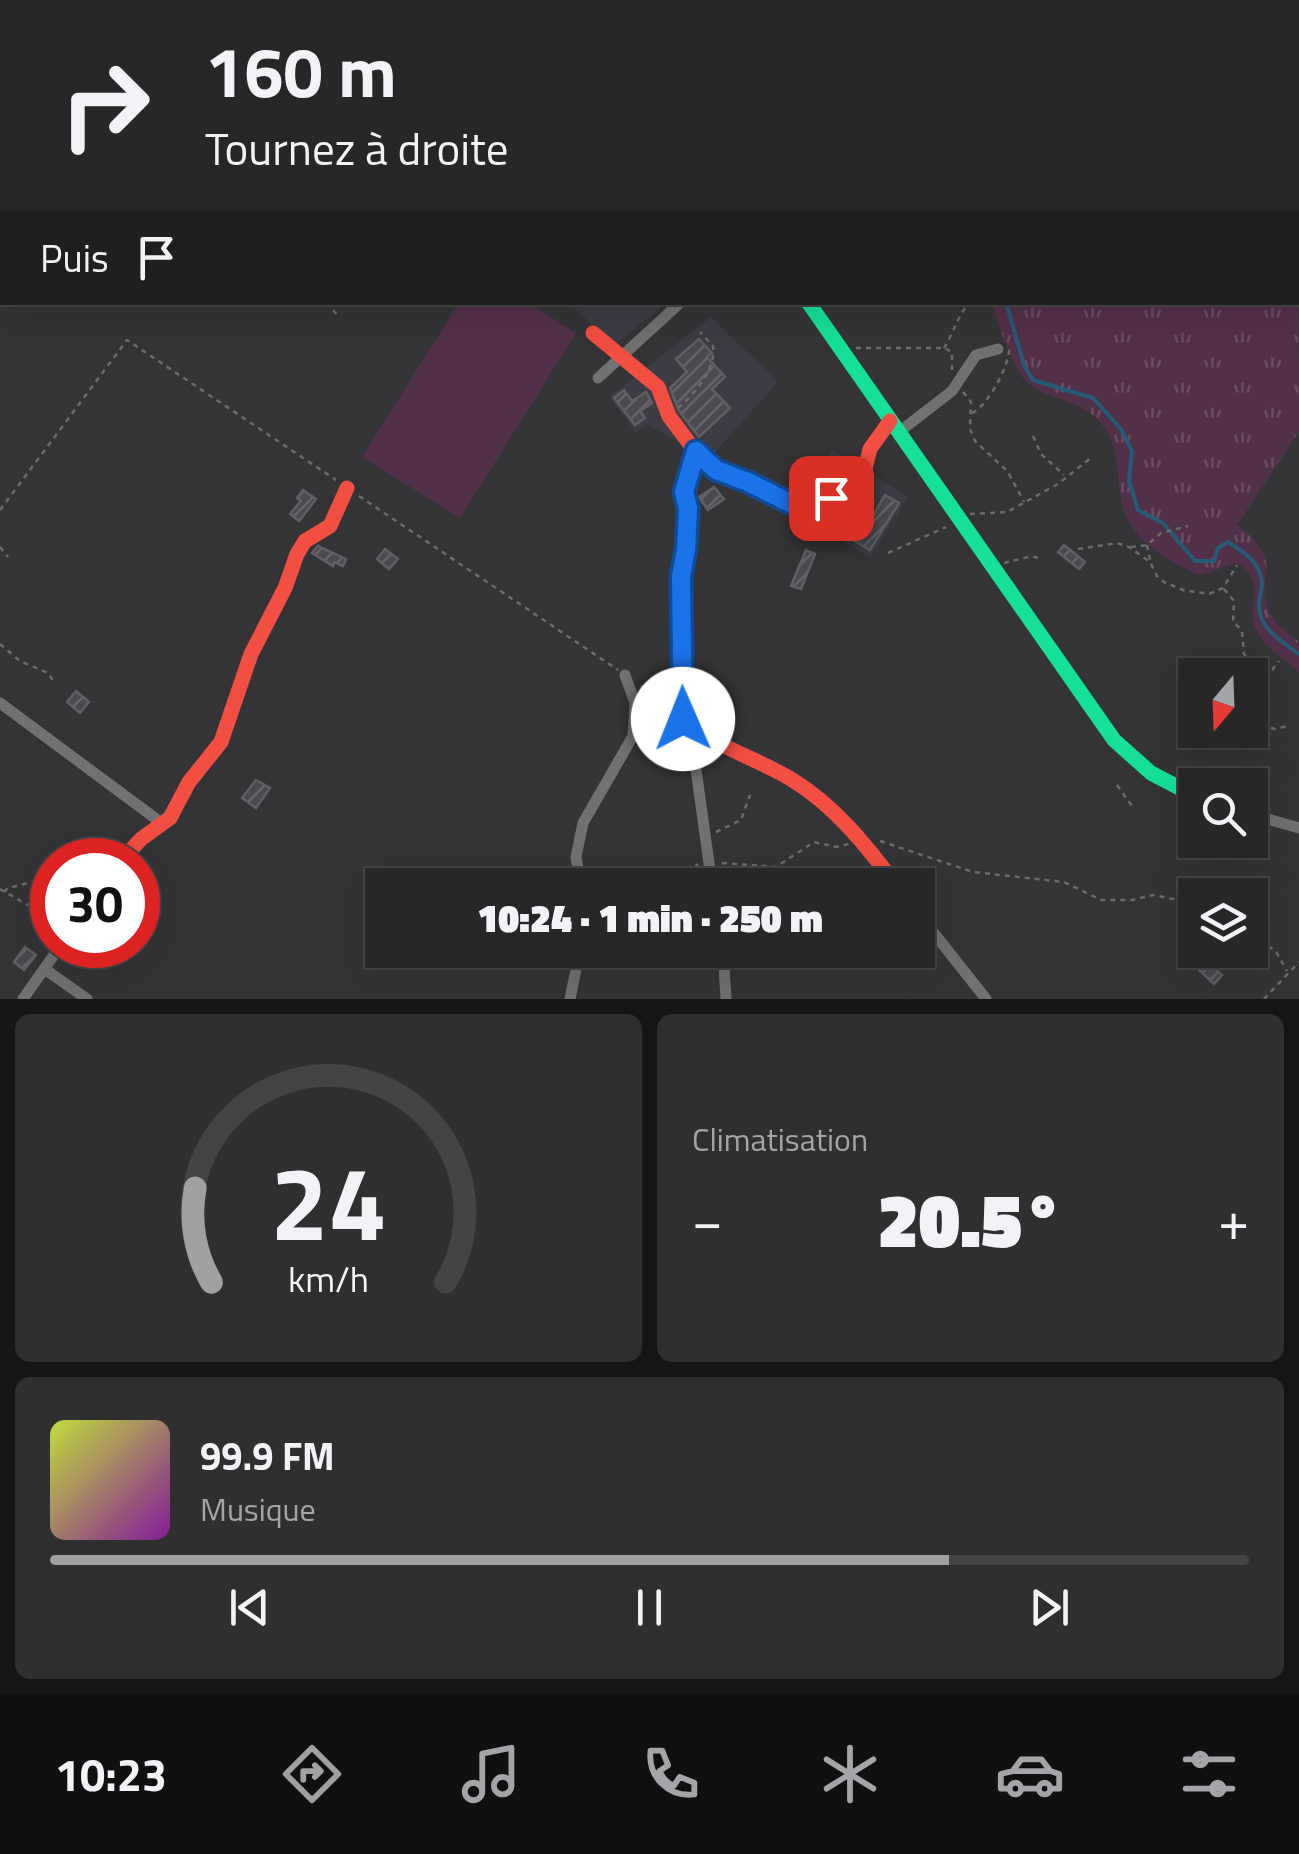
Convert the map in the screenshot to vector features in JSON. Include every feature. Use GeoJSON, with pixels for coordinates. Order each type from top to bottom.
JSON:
{"type":"FeatureCollection","features":[{"type":"Feature","properties":{"kind":"street"},"geometry":{"type":"LineString","coordinates":[[598,378],[678,305]]}},
{"type":"Feature","properties":{"kind":"street"},"geometry":{"type":"LineString","coordinates":[[810,305],[1122,750],[1151,773],[1178,787]]}},
{"type":"Feature","properties":{"kind":"street"},"geometry":{"type":"LineString","coordinates":[[592,333],[658,388],[669,416],[716,470],[806,508],[852,490],[862,480],[870,449],[895,427],[931,410],[976,356],[1005,348]]}},
{"type":"Feature","properties":{"kind":"street"},"geometry":{"type":"LineString","coordinates":[[696,451],[684,492],[688,508],[681,577],[683,718],[708,868]]}},
{"type":"Feature","properties":{"kind":"street"},"geometry":{"type":"LineString","coordinates":[[140,838],[170,818],[189,782],[221,742],[257,639],[285,588],[298,554],[305,541],[330,526],[347,488]]}},
{"type":"Feature","properties":{"kind":"street"},"geometry":{"type":"LineString","coordinates":[[579,868],[576,856],[586,814],[633,736],[635,703],[625,675]]}},
{"type":"Feature","properties":{"kind":"street"},"geometry":{"type":"LineString","coordinates":[[0,703],[162,824]]}},
{"type":"Feature","properties":{"kind":"street"},"geometry":{"type":"LineString","coordinates":[[683,718],[790,778],[843,819],[883,868]]}},
{"type":"Feature","properties":{"kind":"street"},"geometry":{"type":"LineString","coordinates":[[1268,819],[1299,828]]}},
{"type":"Feature","properties":{"kind":"street"},"geometry":{"type":"LineString","coordinates":[[935,934],[986,999]]}},
{"type":"Feature","properties":{"kind":"street"},"geometry":{"type":"LineString","coordinates":[[570,999],[576,968]]}},
{"type":"Feature","properties":{"kind":"street"},"geometry":{"type":"LineString","coordinates":[[724,968],[726,999]]}},
{"type":"Feature","properties":{"kind":"street"},"geometry":{"type":"LineString","coordinates":[[24,999],[46,970],[87,999]]}},
{"type":"Feature","properties":{"kind":"path"},"geometry":{"type":"LineString","coordinates":[[330,305],[338,314]]}},
{"type":"Feature","properties":{"kind":"path"},"geometry":{"type":"LineString","coordinates":[[944,348],[967,305]]}},
{"type":"Feature","properties":{"kind":"path"},"geometry":{"type":"LineString","coordinates":[[669,416],[693,394],[714,360],[713,346],[700,332]]}},
{"type":"Feature","properties":{"kind":"path"},"geometry":{"type":"LineString","coordinates":[[0,510],[127,340],[683,718]]}},
{"type":"Feature","properties":{"kind":"path"},"geometry":{"type":"LineString","coordinates":[[842,352],[863,346],[944,348],[952,352],[956,384],[971,402],[970,429],[975,441],[1008,472],[1024,502]]}},
{"type":"Feature","properties":{"kind":"path"},"geometry":{"type":"LineString","coordinates":[[971,413],[980,409],[1009,362],[1005,348]]}},
{"type":"Feature","properties":{"kind":"path"},"geometry":{"type":"LineString","coordinates":[[1033,436],[1042,454],[1065,476]]}},
{"type":"Feature","properties":{"kind":"path"},"geometry":{"type":"LineString","coordinates":[[888,552],[967,514],[1007,512],[1058,484],[1092,456]]}},
{"type":"Feature","properties":{"kind":"path"},"geometry":{"type":"LineString","coordinates":[[1129,547],[1146,545],[1160,533],[1188,526]]}},
{"type":"Feature","properties":{"kind":"path"},"geometry":{"type":"LineString","coordinates":[[1078,550],[1117,543],[1150,562]]}},
{"type":"Feature","properties":{"kind":"path"},"geometry":{"type":"LineString","coordinates":[[1146,545],[1156,576],[1178,588],[1209,594],[1223,588],[1237,565]]}},
{"type":"Feature","properties":{"kind":"path"},"geometry":{"type":"LineString","coordinates":[[0,547],[8,558]]}},
{"type":"Feature","properties":{"kind":"path"},"geometry":{"type":"LineString","coordinates":[[991,564],[1032,556],[1042,559]]}},
{"type":"Feature","properties":{"kind":"path"},"geometry":{"type":"LineString","coordinates":[[1223,588],[1234,600],[1233,621],[1242,631],[1247,658]]}},
{"type":"Feature","properties":{"kind":"path"},"geometry":{"type":"LineString","coordinates":[[0,644],[20,661],[48,673],[54,682]]}},
{"type":"Feature","properties":{"kind":"path"},"geometry":{"type":"LineString","coordinates":[[1268,675],[1279,661]]}},
{"type":"Feature","properties":{"kind":"path"},"geometry":{"type":"LineString","coordinates":[[1268,726],[1288,726]]}},
{"type":"Feature","properties":{"kind":"path"},"geometry":{"type":"LineString","coordinates":[[1117,784],[1132,806]]}},
{"type":"Feature","properties":{"kind":"path"},"geometry":{"type":"LineString","coordinates":[[704,834],[735,825],[750,795]]}},
{"type":"Feature","properties":{"kind":"path"},"geometry":{"type":"LineString","coordinates":[[696,868],[707,862],[776,867],[814,842],[843,847],[872,838],[973,872],[1064,882],[1102,900],[1153,895],[1178,900]]}},
{"type":"Feature","properties":{"kind":"path"},"geometry":{"type":"LineString","coordinates":[[2,890],[30,882]]}},
{"type":"Feature","properties":{"kind":"path"},"geometry":{"type":"LineString","coordinates":[[2,890],[30,906]]}},
{"type":"Feature","properties":{"kind":"path"},"geometry":{"type":"LineString","coordinates":[[1268,947],[1275,950],[1288,971]]}},
{"type":"Feature","properties":{"kind":"path"},"geometry":{"type":"LineString","coordinates":[[1264,999],[1299,962]]}},
{"type":"Feature","properties":{"kind":"shaded area"},"geometry":{"type":"Polygon","coordinates":[[[571,305],[664,305],[615,345],[571,305]]]}},
{"type":"Feature","properties":{"kind":"shaded area"},"geometry":{"type":"Polygon","coordinates":[[[711,317],[778,382],[708,460],[647,424],[636,433],[609,397],[711,317]]]}},
{"type":"Feature","properties":{"kind":"shaded area"},"geometry":{"type":"Polygon","coordinates":[[[832,450],[908,497],[871,557],[797,516],[832,450]]]}},
{"type":"Feature","properties":{"kind":"green space"},"geometry":{"type":"Polygon","coordinates":[[[458,305],[531,305],[576,333],[460,518],[362,457],[458,305]]]}},
{"type":"Feature","properties":{"kind":"green space"},"geometry":{"type":"Polygon","coordinates":[[[992,305],[1299,305],[1299,431],[1237,525],[1262,551],[1266,561],[1266,601],[1273,619],[1299,642],[1299,672],[1268,646],[1255,627],[1254,584],[1246,570],[1236,563],[1201,575],[1177,565],[1144,541],[1123,507],[1114,450],[1107,432],[1088,412],[1034,388],[1010,354],[992,305]]]}},
{"type":"Feature","properties":{"kind":"building"},"geometry":{"type":"Polygon","coordinates":[[[699,339],[712,353],[707,357],[725,377],[712,389],[730,408],[699,437],[679,411],[670,388],[687,372],[676,359],[699,339]]]}},
{"type":"Feature","properties":{"kind":"building"},"geometry":{"type":"Polygon","coordinates":[[[624,390],[632,401],[646,392],[652,403],[640,411],[645,418],[635,425],[614,398],[624,390]]]}},
{"type":"Feature","properties":{"kind":"building"},"geometry":{"type":"Polygon","coordinates":[[[714,487],[724,499],[708,510],[699,497],[714,487]]]}},
{"type":"Feature","properties":{"kind":"building"},"geometry":{"type":"Polygon","coordinates":[[[303,490],[316,499],[299,521],[290,514],[301,501],[297,498],[303,490]]]}},
{"type":"Feature","properties":{"kind":"building"},"geometry":{"type":"Polygon","coordinates":[[[885,495],[899,503],[870,550],[815,517],[833,510],[865,529],[885,495]]]}},
{"type":"Feature","properties":{"kind":"building"},"geometry":{"type":"Polygon","coordinates":[[[1064,545],[1085,562],[1079,569],[1058,552],[1064,545]]]}},
{"type":"Feature","properties":{"kind":"building"},"geometry":{"type":"Polygon","coordinates":[[[318,546],[346,559],[343,566],[334,562],[333,566],[312,553],[318,546]]]}},
{"type":"Feature","properties":{"kind":"building"},"geometry":{"type":"Polygon","coordinates":[[[385,549],[398,559],[389,569],[377,559],[385,549]]]}},
{"type":"Feature","properties":{"kind":"building"},"geometry":{"type":"Polygon","coordinates":[[[806,550],[815,554],[801,589],[791,586],[806,550]]]}},
{"type":"Feature","properties":{"kind":"building"},"geometry":{"type":"Polygon","coordinates":[[[76,691],[89,702],[80,713],[67,702],[76,691]]]}},
{"type":"Feature","properties":{"kind":"building"},"geometry":{"type":"Polygon","coordinates":[[[256,780],[270,788],[256,808],[242,798],[256,780]]]}},
{"type":"Feature","properties":{"kind":"building"},"geometry":{"type":"Polygon","coordinates":[[[25,947],[30,951],[30,962],[24,970],[14,962],[25,947]]]}},
{"type":"Feature","properties":{"kind":"building"},"geometry":{"type":"Polygon","coordinates":[[[1214,968],[1222,975],[1214,984],[1198,969],[1214,968]]]}},
{"type":"Feature","properties":{"kind":"waterway"},"geometry":{"type":"LineString","coordinates":[[1007,305],[1024,365],[1033,380],[1093,398],[1121,429],[1132,451],[1129,481],[1138,510],[1163,523],[1195,561],[1214,561],[1218,548],[1228,542],[1246,554],[1261,576],[1259,607],[1263,622],[1273,635],[1299,654]]}},
{"type":"Feature","properties":{"kind":"traffic: fast"},"geometry":{"type":"LineString","coordinates":[[810,305],[1114,740],[1151,773],[1178,787]]}},
{"type":"Feature","properties":{"kind":"traffic: jam"},"geometry":{"type":"LineString","coordinates":[[593,333],[658,387],[669,416],[695,451],[716,470],[805,509],[852,490],[862,480],[870,449],[890,421]]}},
{"type":"Feature","properties":{"kind":"traffic: jam"},"geometry":{"type":"LineString","coordinates":[[142,838],[170,818],[189,782],[221,742],[251,654],[285,588],[297,554],[305,541],[330,526],[347,488]]}},
{"type":"Feature","properties":{"kind":"traffic: jam"},"geometry":{"type":"LineString","coordinates":[[677,710],[702,732],[791,779],[821,801],[882,868]]}},
{"type":"Feature","properties":{"kind":"route"},"geometry":{"type":"LineString","coordinates":[[683,719],[681,577],[688,508],[684,492],[696,451],[716,470],[792,504],[806,508],[831,498]]}}]}
